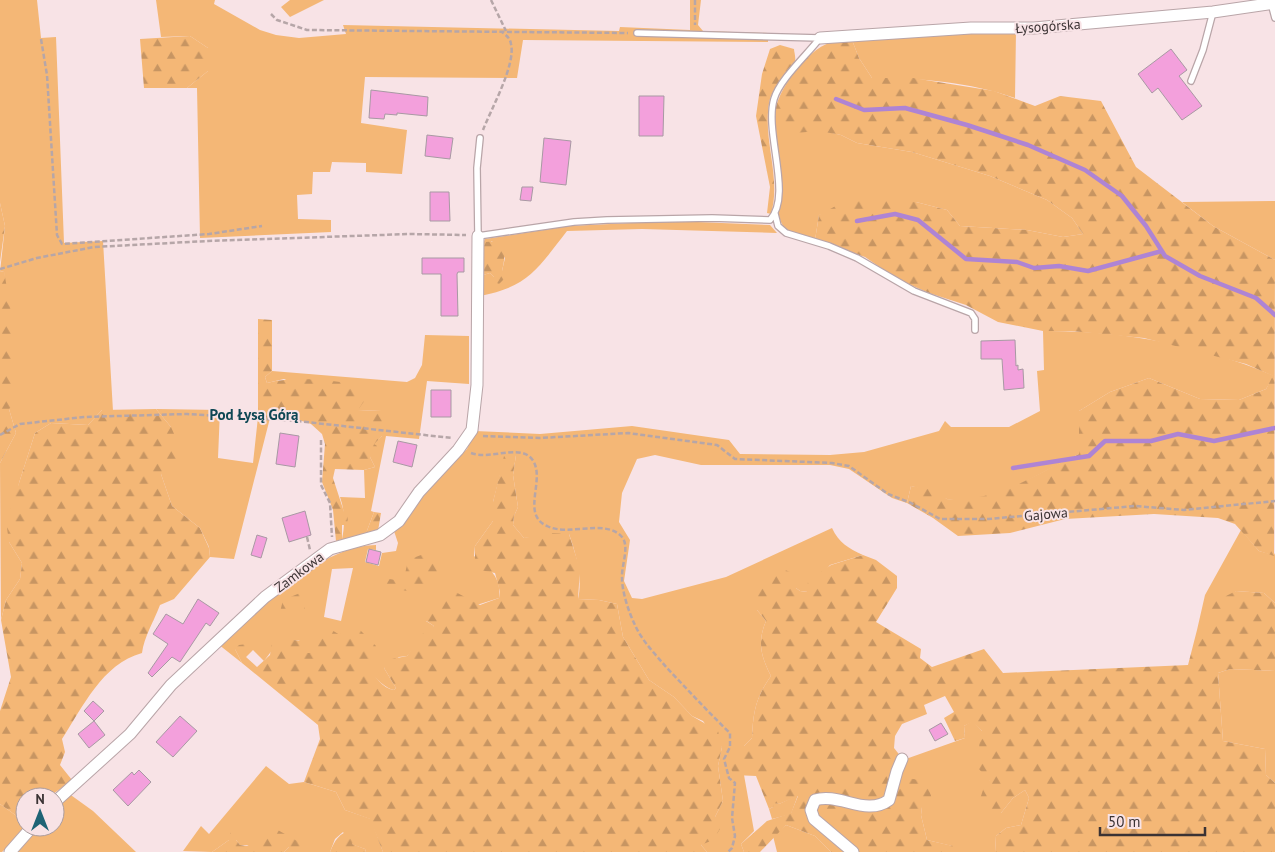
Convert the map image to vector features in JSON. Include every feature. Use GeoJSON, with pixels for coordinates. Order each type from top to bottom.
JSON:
{"type":"FeatureCollection","features":[{"type":"Feature","properties":{"kind":"street","name":"Łysogórska"},"geometry":{"type":"LineString","coordinates":[[820,38],[971,28],[1034,28],[1213,12],[1273,3]]}},
{"type":"Feature","properties":{"kind":"street","name":"Zamkowa"},"geometry":{"type":"LineString","coordinates":[[65,793],[130,734],[171,685],[265,597],[332,548],[380,535],[399,521],[419,492],[465,441],[472,430],[477,385],[478,236]]}},
{"type":"Feature","properties":{"kind":"street"},"geometry":{"type":"LineString","coordinates":[[853,852],[814,819],[812,810],[815,800],[822,798],[870,807],[881,806],[889,800],[896,771],[902,759]]}},
{"type":"Feature","properties":{"kind":"street"},"geometry":{"type":"LineString","coordinates":[[10,852],[23,837]]}},
{"type":"Feature","properties":{"kind":"lane"},"geometry":{"type":"LineString","coordinates":[[1273,3],[1275,18]]}},
{"type":"Feature","properties":{"kind":"lane"},"geometry":{"type":"LineString","coordinates":[[1191,81],[1203,50],[1213,12]]}},
{"type":"Feature","properties":{"kind":"lane"},"geometry":{"type":"LineString","coordinates":[[637,33],[820,38]]}},
{"type":"Feature","properties":{"kind":"lane"},"geometry":{"type":"LineString","coordinates":[[820,38],[774,97],[771,132],[778,183],[775,214],[778,226],[786,233],[830,246],[857,258],[914,291],[971,312],[975,319],[975,330]]}},
{"type":"Feature","properties":{"kind":"lane"},"geometry":{"type":"LineString","coordinates":[[480,138],[477,168],[478,236],[574,222],[712,218],[763,221],[770,220],[775,214]]}},
{"type":"Feature","properties":{"kind":"path"},"geometry":{"type":"LineString","coordinates":[[491,0],[506,31]]}},
{"type":"Feature","properties":{"kind":"path"},"geometry":{"type":"LineString","coordinates":[[695,0],[695,24],[697,31],[703,35]]}},
{"type":"Feature","properties":{"kind":"path"},"geometry":{"type":"LineString","coordinates":[[271,14],[277,20],[307,30],[637,33]]}},
{"type":"Feature","properties":{"kind":"path"},"geometry":{"type":"LineString","coordinates":[[480,138],[510,64],[512,47],[509,38],[501,31]]}},
{"type":"Feature","properties":{"kind":"path"},"geometry":{"type":"LineString","coordinates":[[40,39],[47,75],[57,235],[62,244],[209,234],[262,226]]}},
{"type":"Feature","properties":{"kind":"path"},"geometry":{"type":"LineString","coordinates":[[0,269],[37,258],[94,247],[208,240],[410,234],[478,236]]}},
{"type":"Feature","properties":{"kind":"path"},"geometry":{"type":"LineString","coordinates":[[0,435],[20,424],[84,417],[187,414],[297,421],[455,439],[465,441],[469,452],[480,457],[522,453],[530,458],[536,469],[537,481],[534,509],[544,526],[562,532],[583,528],[613,530],[624,538],[626,545],[622,580],[635,626],[650,649],[692,696],[730,733],[730,747],[724,759],[729,778],[735,783],[732,818],[735,836],[732,848],[728,852]]}},
{"type":"Feature","properties":{"kind":"path","name":"Gajowa"},"geometry":{"type":"LineString","coordinates":[[465,441],[628,433],[717,445],[735,459],[832,463],[849,466],[888,494],[911,502],[940,519],[988,519],[1135,506],[1184,510],[1275,501]]}},
{"type":"Feature","properties":{"kind":"path"},"geometry":{"type":"LineString","coordinates":[[321,440],[321,485],[330,502],[332,548]]}},
{"type":"Feature","properties":{"kind":"path"},"geometry":{"type":"LineString","coordinates":[[307,537],[311,553]]}},
{"type":"Feature","properties":{"kind":"green space"},"geometry":{"type":"Polygon","coordinates":[[[0,0],[37,0],[41,38],[56,37],[64,243],[103,241],[113,411],[102,410],[88,425],[51,423],[35,433],[19,483],[9,542],[22,563],[20,579],[6,600],[1,620],[0,463],[16,433],[9,409],[4,271],[0,272],[5,226],[0,203],[0,0]]]}},
{"type":"Feature","properties":{"kind":"green space"},"geometry":{"type":"Polygon","coordinates":[[[156,0],[215,0],[214,4],[260,30],[276,35],[299,38],[346,34],[343,25],[619,31],[620,27],[690,30],[690,0],[701,0],[698,25],[703,31],[768,33],[768,42],[523,40],[517,78],[365,77],[361,123],[407,130],[402,174],[366,172],[366,163],[332,162],[330,172],[313,172],[312,194],[297,195],[298,219],[331,220],[331,232],[200,238],[197,88],[187,88],[208,71],[208,48],[190,36],[161,37],[156,0]]]}},
{"type":"Feature","properties":{"kind":"green space"},"geometry":{"type":"Polygon","coordinates":[[[290,0],[324,0],[290,17],[281,7],[290,0]]]}},
{"type":"Feature","properties":{"kind":"green space"},"geometry":{"type":"Polygon","coordinates":[[[1016,31],[1015,98],[980,88],[945,82],[872,78],[859,58],[852,40],[1016,31]]]}},
{"type":"Feature","properties":{"kind":"green space"},"geometry":{"type":"Polygon","coordinates":[[[190,36],[208,48],[208,71],[187,88],[144,88],[140,39],[190,36]]]}},
{"type":"Feature","properties":{"kind":"green space"},"geometry":{"type":"Polygon","coordinates":[[[852,40],[859,58],[872,78],[913,78],[994,91],[1035,106],[1060,96],[1101,101],[1136,167],[1213,226],[1275,260],[1274,556],[1259,551],[1235,524],[1218,518],[1154,514],[1065,519],[1010,533],[958,536],[933,518],[907,503],[911,486],[944,492],[946,499],[966,499],[984,496],[1016,486],[1079,454],[1079,411],[1110,392],[1149,378],[1200,399],[1239,400],[1266,389],[1273,376],[1246,364],[1144,338],[1071,331],[1043,331],[998,322],[966,305],[929,293],[897,279],[865,257],[815,240],[819,215],[843,202],[878,199],[916,202],[947,210],[960,226],[1027,230],[1063,237],[1083,234],[1072,218],[1047,200],[990,176],[912,152],[857,143],[841,135],[819,131],[782,134],[775,122],[775,110],[792,75],[820,47],[832,42],[852,40]]]}},
{"type":"Feature","properties":{"kind":"green space"},"geometry":{"type":"Polygon","coordinates":[[[780,45],[794,49],[795,59],[791,70],[775,89],[770,99],[768,128],[774,185],[774,200],[771,214],[767,213],[770,187],[756,116],[762,74],[770,49],[780,45]]]}},
{"type":"Feature","properties":{"kind":"green space"},"geometry":{"type":"Polygon","coordinates":[[[775,120],[841,135],[857,143],[912,152],[990,176],[1047,200],[1072,218],[1083,234],[1063,237],[1027,230],[960,226],[947,210],[916,202],[819,215],[815,240],[790,231],[784,228],[778,213],[781,199],[773,131],[775,120]]]}},
{"type":"Feature","properties":{"kind":"green space"},"geometry":{"type":"Polygon","coordinates":[[[1275,201],[1275,260],[1213,226],[1182,202],[1275,201]]]}},
{"type":"Feature","properties":{"kind":"green space"},"geometry":{"type":"Polygon","coordinates":[[[0,203],[5,226],[0,262],[0,203]]]}},
{"type":"Feature","properties":{"kind":"green space"},"geometry":{"type":"Polygon","coordinates":[[[673,221],[770,225],[777,233],[642,229],[567,231],[531,274],[510,287],[479,296],[483,275],[490,273],[494,277],[502,271],[505,258],[492,241],[480,250],[485,239],[569,226],[673,221]]]}},
{"type":"Feature","properties":{"kind":"green space"},"geometry":{"type":"Polygon","coordinates":[[[498,241],[504,252],[502,271],[506,277],[499,284],[494,282],[494,277],[490,273],[483,275],[483,248],[486,242],[498,241]]]}},
{"type":"Feature","properties":{"kind":"green space"},"geometry":{"type":"Polygon","coordinates":[[[4,271],[11,312],[15,404],[9,409],[16,433],[0,463],[0,272],[4,271]]]}},
{"type":"Feature","properties":{"kind":"green space"},"geometry":{"type":"Polygon","coordinates":[[[258,319],[272,320],[272,371],[265,377],[267,383],[303,379],[363,385],[367,391],[365,400],[358,410],[381,411],[391,416],[392,425],[383,426],[384,434],[374,444],[377,446],[376,454],[370,457],[375,467],[364,470],[335,469],[333,478],[345,515],[348,517],[347,525],[342,525],[342,539],[336,541],[333,510],[322,482],[325,444],[322,434],[311,424],[272,411],[270,418],[258,417],[258,319]]]}},
{"type":"Feature","properties":{"kind":"green space"},"geometry":{"type":"Polygon","coordinates":[[[1043,331],[1072,331],[1131,337],[1190,348],[1247,365],[1274,376],[1266,389],[1239,400],[1200,399],[1149,378],[1110,392],[1079,411],[1079,454],[1015,486],[981,498],[947,499],[911,486],[907,503],[892,498],[849,469],[830,465],[701,465],[655,455],[637,459],[622,493],[619,522],[630,540],[624,581],[632,598],[642,599],[726,577],[832,528],[844,544],[863,555],[830,565],[808,592],[800,591],[796,588],[757,610],[766,621],[763,629],[761,649],[771,676],[756,705],[752,738],[744,746],[744,752],[734,775],[744,775],[754,831],[741,844],[744,852],[707,852],[701,845],[723,801],[718,766],[722,747],[703,721],[692,716],[674,697],[649,680],[623,637],[617,604],[599,600],[578,599],[579,574],[569,534],[524,538],[513,525],[518,507],[513,475],[516,455],[500,475],[493,502],[493,521],[475,546],[474,556],[489,569],[496,579],[499,598],[426,621],[434,626],[407,656],[399,657],[384,668],[396,688],[394,690],[381,683],[373,675],[340,636],[317,653],[307,653],[299,640],[279,641],[264,661],[253,650],[246,657],[235,649],[242,663],[218,644],[291,582],[312,567],[334,556],[355,548],[376,545],[376,550],[368,549],[365,562],[379,566],[382,553],[396,551],[398,543],[394,531],[427,488],[467,449],[475,431],[540,434],[632,426],[729,440],[740,454],[830,455],[864,452],[939,431],[945,421],[951,427],[1009,427],[1040,411],[1037,371],[1044,370],[1043,331]],[[353,568],[332,569],[324,617],[341,621],[353,568]]]}},
{"type":"Feature","properties":{"kind":"green space"},"geometry":{"type":"Polygon","coordinates":[[[425,335],[469,336],[469,384],[427,381],[419,439],[386,436],[371,511],[374,512],[365,536],[336,544],[336,541],[342,539],[344,528],[344,513],[340,497],[365,498],[364,470],[375,467],[370,457],[373,444],[382,436],[381,411],[357,410],[284,379],[267,383],[265,377],[272,371],[407,382],[415,378],[422,365],[425,335]]]}},
{"type":"Feature","properties":{"kind":"green space"},"geometry":{"type":"Polygon","coordinates":[[[156,409],[220,410],[218,458],[253,463],[258,417],[270,418],[234,559],[210,557],[209,547],[200,528],[172,506],[161,474],[171,427],[156,409]]]}},
{"type":"Feature","properties":{"kind":"green space"},"geometry":{"type":"Polygon","coordinates":[[[156,409],[171,427],[182,452],[171,468],[161,474],[172,506],[200,528],[209,548],[210,557],[174,599],[160,605],[147,635],[142,653],[128,659],[105,677],[95,688],[62,739],[65,752],[60,765],[72,780],[63,787],[15,787],[15,815],[0,804],[0,711],[11,677],[1,620],[6,600],[20,579],[22,563],[9,542],[7,528],[11,508],[35,433],[51,423],[88,425],[102,410],[156,409]]]}},
{"type":"Feature","properties":{"kind":"green space"},"geometry":{"type":"Polygon","coordinates":[[[516,455],[513,475],[518,507],[513,525],[524,538],[549,533],[569,534],[580,569],[578,599],[599,600],[617,604],[623,637],[649,680],[674,697],[692,716],[718,731],[722,747],[718,766],[723,801],[715,817],[720,829],[713,840],[701,845],[707,852],[383,852],[370,819],[345,810],[336,792],[304,782],[320,739],[318,725],[242,663],[235,649],[239,645],[247,644],[246,657],[257,667],[270,655],[272,641],[279,641],[289,635],[293,640],[308,641],[307,653],[317,653],[319,639],[326,631],[330,629],[340,635],[346,626],[358,628],[376,646],[368,667],[383,685],[394,690],[396,688],[384,668],[387,660],[407,656],[424,632],[434,626],[425,620],[434,602],[448,588],[480,605],[499,598],[500,592],[495,573],[475,569],[475,546],[493,521],[493,502],[504,456],[516,455]]]}},
{"type":"Feature","properties":{"kind":"green space"},"geometry":{"type":"Polygon","coordinates":[[[374,512],[381,513],[378,531],[365,536],[374,512]]]}},
{"type":"Feature","properties":{"kind":"green space"},"geometry":{"type":"Polygon","coordinates":[[[1241,530],[1259,551],[1274,555],[1275,553],[1275,603],[1264,593],[1236,591],[1208,631],[1197,630],[1205,595],[1241,530]]]}},
{"type":"Feature","properties":{"kind":"green space"},"geometry":{"type":"Polygon","coordinates":[[[421,555],[433,556],[442,564],[431,585],[426,589],[415,592],[407,591],[386,586],[380,582],[389,576],[389,579],[396,580],[405,574],[408,560],[421,555]]]}},
{"type":"Feature","properties":{"kind":"green space"},"geometry":{"type":"Polygon","coordinates":[[[863,555],[876,560],[897,576],[897,588],[876,622],[921,649],[920,658],[932,667],[984,649],[1003,673],[1188,665],[1197,630],[1208,630],[1210,604],[1236,591],[1264,593],[1275,603],[1275,671],[1230,669],[1218,673],[1223,741],[1265,749],[1266,775],[1275,783],[1275,852],[995,852],[996,836],[1006,828],[1021,825],[1029,798],[1025,790],[1013,798],[1001,813],[984,812],[979,802],[984,787],[990,781],[978,768],[980,732],[982,731],[972,722],[964,726],[965,738],[955,741],[944,718],[954,712],[945,696],[924,705],[927,714],[902,724],[895,736],[894,748],[902,758],[899,783],[906,778],[927,781],[933,803],[922,807],[921,815],[927,840],[953,846],[953,852],[831,852],[815,836],[786,825],[760,852],[744,852],[741,844],[767,821],[791,813],[798,796],[779,804],[774,803],[773,807],[769,809],[756,776],[734,775],[726,759],[734,752],[744,751],[744,746],[752,738],[756,705],[771,676],[761,649],[763,629],[766,621],[757,610],[755,595],[777,566],[794,574],[796,588],[807,592],[808,581],[831,565],[863,555]]]}},
{"type":"Feature","properties":{"kind":"green space"},"geometry":{"type":"Polygon","coordinates":[[[300,593],[304,598],[305,611],[302,613],[297,611],[277,620],[276,613],[280,612],[283,600],[300,593]]]}},
{"type":"Feature","properties":{"kind":"green space"},"geometry":{"type":"Polygon","coordinates":[[[1230,669],[1275,671],[1275,783],[1266,775],[1265,749],[1223,741],[1218,673],[1230,669]]]}},
{"type":"Feature","properties":{"kind":"green space"},"geometry":{"type":"Polygon","coordinates":[[[972,721],[982,731],[990,781],[1001,813],[1013,798],[1025,790],[1029,798],[1021,825],[1006,828],[996,836],[995,852],[953,852],[952,846],[927,840],[921,815],[922,807],[899,783],[903,760],[965,738],[964,726],[972,721]]]}},
{"type":"Feature","properties":{"kind":"green space"},"geometry":{"type":"Polygon","coordinates":[[[266,766],[289,784],[304,782],[336,792],[345,810],[371,819],[383,852],[366,852],[365,849],[351,844],[343,832],[335,839],[330,852],[284,852],[289,847],[308,847],[240,845],[236,840],[229,840],[212,852],[183,851],[201,826],[209,834],[266,766]]]}},
{"type":"Feature","properties":{"kind":"green space"},"geometry":{"type":"Polygon","coordinates":[[[68,793],[93,811],[136,852],[18,852],[31,837],[65,837],[65,796],[68,793]]]}},
{"type":"Feature","properties":{"kind":"green space"},"geometry":{"type":"Polygon","coordinates":[[[798,795],[791,814],[772,819],[769,809],[773,807],[773,802],[779,804],[798,795]]]}},
{"type":"Feature","properties":{"kind":"green space"},"geometry":{"type":"Polygon","coordinates":[[[0,804],[15,815],[15,837],[18,837],[0,852],[0,804]]]}},
{"type":"Feature","properties":{"kind":"green space"},"geometry":{"type":"Polygon","coordinates":[[[786,825],[815,836],[831,852],[777,852],[773,836],[786,825]]]}},
{"type":"Feature","properties":{"kind":"green space"},"geometry":{"type":"Polygon","coordinates":[[[231,829],[237,829],[236,840],[240,845],[247,846],[276,829],[308,847],[303,852],[289,847],[284,852],[212,852],[229,840],[231,829]]]}},
{"type":"Feature","properties":{"kind":"green space"},"geometry":{"type":"Polygon","coordinates":[[[352,830],[355,835],[352,844],[365,849],[366,852],[330,852],[338,838],[352,830]]]}},
{"type":"Feature","properties":{"kind":"building"},"geometry":{"type":"Polygon","coordinates":[[[1171,49],[1187,70],[1179,76],[1202,106],[1182,120],[1158,88],[1152,93],[1138,74],[1171,49]]]}},
{"type":"Feature","properties":{"kind":"building"},"geometry":{"type":"Polygon","coordinates":[[[371,90],[428,97],[427,116],[397,113],[397,115],[385,114],[384,119],[369,118],[371,90]]]}},
{"type":"Feature","properties":{"kind":"building"},"geometry":{"type":"Polygon","coordinates":[[[639,96],[664,96],[663,136],[639,136],[639,96]]]}},
{"type":"Feature","properties":{"kind":"building"},"geometry":{"type":"Polygon","coordinates":[[[427,135],[453,138],[450,159],[425,156],[427,135]]]}},
{"type":"Feature","properties":{"kind":"building"},"geometry":{"type":"Polygon","coordinates":[[[544,138],[571,141],[566,185],[540,182],[544,138]]]}},
{"type":"Feature","properties":{"kind":"building"},"geometry":{"type":"Polygon","coordinates":[[[522,187],[533,187],[531,201],[520,200],[522,187]]]}},
{"type":"Feature","properties":{"kind":"building"},"geometry":{"type":"Polygon","coordinates":[[[430,192],[449,192],[450,221],[430,221],[430,192]]]}},
{"type":"Feature","properties":{"kind":"building"},"geometry":{"type":"Polygon","coordinates":[[[422,258],[464,258],[464,272],[458,272],[457,274],[458,316],[441,316],[441,274],[422,274],[422,258]]]}},
{"type":"Feature","properties":{"kind":"building"},"geometry":{"type":"Polygon","coordinates":[[[1015,340],[1016,366],[1018,365],[1018,370],[1023,369],[1024,388],[1004,390],[1002,359],[981,359],[981,341],[1015,340]]]}},
{"type":"Feature","properties":{"kind":"building"},"geometry":{"type":"Polygon","coordinates":[[[431,390],[451,390],[451,417],[431,417],[431,390]]]}},
{"type":"Feature","properties":{"kind":"building"},"geometry":{"type":"Polygon","coordinates":[[[280,433],[299,436],[295,467],[276,464],[280,433]]]}},
{"type":"Feature","properties":{"kind":"building"},"geometry":{"type":"Polygon","coordinates":[[[398,441],[417,445],[412,467],[393,462],[398,441]]]}},
{"type":"Feature","properties":{"kind":"building"},"geometry":{"type":"Polygon","coordinates":[[[305,511],[311,535],[289,542],[282,518],[305,511]]]}},
{"type":"Feature","properties":{"kind":"building"},"geometry":{"type":"Polygon","coordinates":[[[257,535],[267,538],[261,558],[251,555],[257,535]]]}},
{"type":"Feature","properties":{"kind":"building"},"geometry":{"type":"Polygon","coordinates":[[[369,549],[381,552],[378,565],[366,562],[369,549]]]}},
{"type":"Feature","properties":{"kind":"building"},"geometry":{"type":"Polygon","coordinates":[[[198,599],[219,613],[210,626],[206,623],[180,662],[172,657],[152,677],[148,673],[168,644],[153,634],[166,614],[183,624],[198,599]]]}},
{"type":"Feature","properties":{"kind":"building"},"geometry":{"type":"Polygon","coordinates":[[[93,701],[104,711],[94,721],[84,711],[93,701]]]}},
{"type":"Feature","properties":{"kind":"building"},"geometry":{"type":"Polygon","coordinates":[[[180,716],[197,731],[173,757],[156,742],[180,716]]]}},
{"type":"Feature","properties":{"kind":"building"},"geometry":{"type":"Polygon","coordinates":[[[94,721],[105,735],[89,748],[78,734],[94,721]]]}},
{"type":"Feature","properties":{"kind":"building"},"geometry":{"type":"Polygon","coordinates":[[[941,723],[948,734],[935,741],[929,730],[941,723]]]}},
{"type":"Feature","properties":{"kind":"building"},"geometry":{"type":"Polygon","coordinates":[[[139,770],[151,782],[128,806],[113,790],[132,772],[134,775],[139,770]]]}},
{"type":"Feature","properties":{"kind":"waterway"},"geometry":{"type":"LineString","coordinates":[[836,99],[864,110],[905,108],[967,125],[1028,145],[1085,170],[1122,196],[1146,226],[1165,256],[1200,276],[1256,298],[1275,315]]}},
{"type":"Feature","properties":{"kind":"waterway"},"geometry":{"type":"LineString","coordinates":[[857,221],[895,214],[918,220],[966,259],[1017,262],[1034,268],[1059,266],[1088,271],[1162,251]]}},
{"type":"Feature","properties":{"kind":"waterway"},"geometry":{"type":"LineString","coordinates":[[1013,468],[1089,456],[1105,441],[1151,441],[1178,434],[1214,441],[1275,428]]}},
{"type":"Feature","properties":{"kind":"district","name":"Pod Łysą Górą"},"geometry":{"type":"Point","coordinates":[254,414]}}]}
